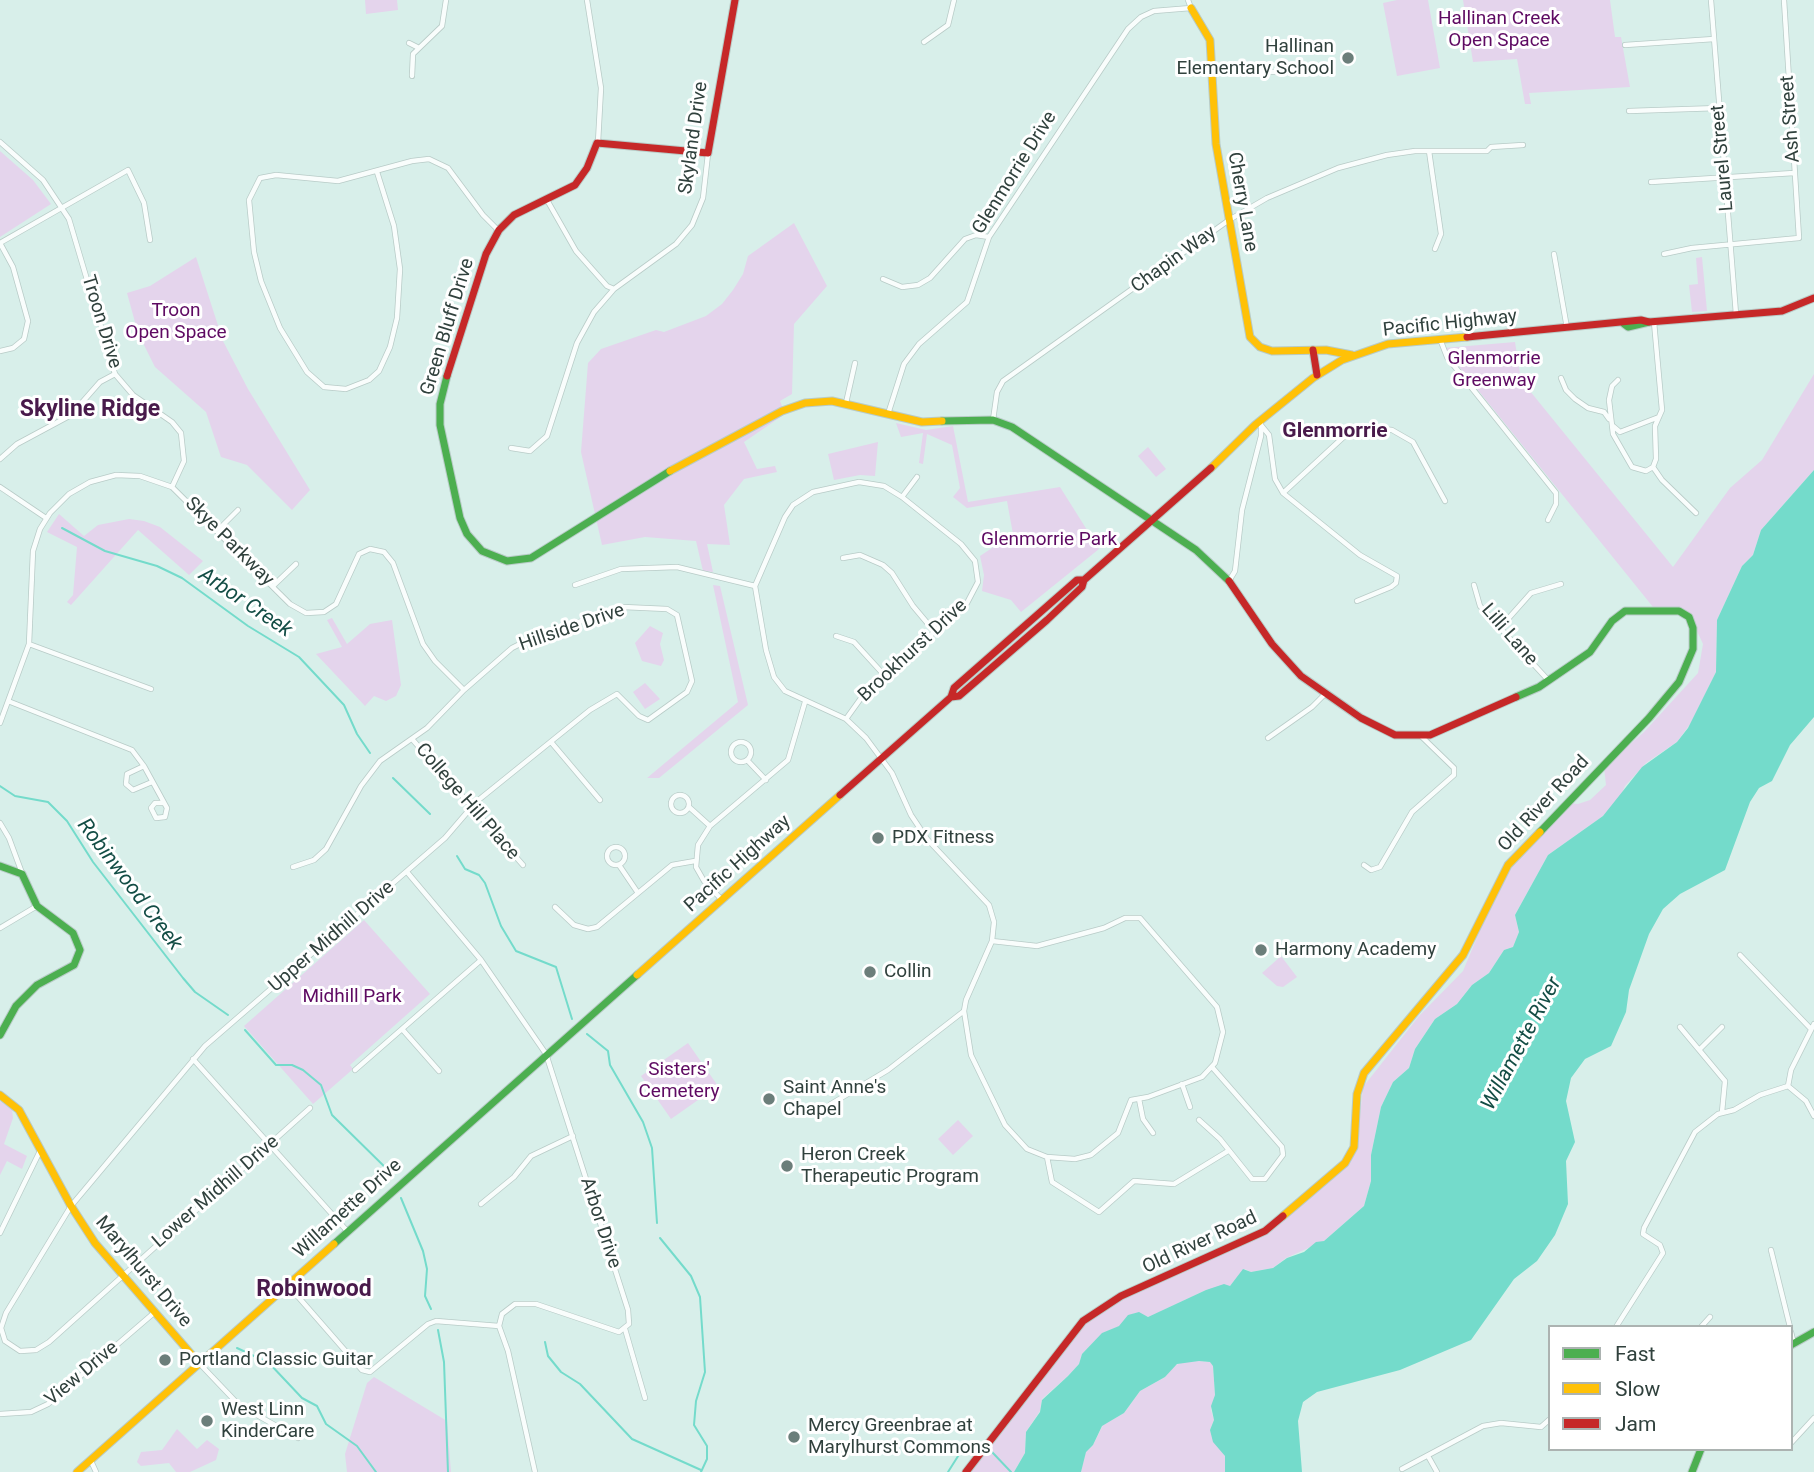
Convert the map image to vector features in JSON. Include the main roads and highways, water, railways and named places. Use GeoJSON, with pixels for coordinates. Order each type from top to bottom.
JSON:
{"type":"FeatureCollection","features":[{"type":"Feature","properties":{"kind":"water","name":"Willamette River"},"geometry":{"type":"Polygon","coordinates":[[[1814,470],[1814,717],[1790,745],[1772,781],[1759,788],[1750,802],[1725,870],[1680,894],[1663,909],[1649,934],[1629,990],[1626,1012],[1611,1046],[1585,1059],[1571,1078],[1566,1101],[1575,1142],[1566,1161],[1568,1204],[1555,1235],[1537,1261],[1514,1279],[1471,1340],[1400,1370],[1317,1392],[1303,1402],[1298,1421],[1302,1472],[1225,1472],[1225,1456],[1213,1442],[1210,1430],[1214,1420],[1211,1406],[1215,1395],[1213,1366],[1210,1362],[1199,1361],[1177,1364],[1165,1377],[1140,1391],[1124,1413],[1102,1426],[1093,1445],[1086,1452],[1081,1472],[1014,1472],[1025,1453],[1026,1432],[1040,1412],[1042,1400],[1079,1364],[1082,1354],[1102,1333],[1119,1326],[1128,1315],[1139,1312],[1148,1317],[1206,1290],[1224,1284],[1230,1286],[1243,1269],[1251,1272],[1273,1268],[1287,1258],[1304,1252],[1316,1242],[1324,1241],[1364,1206],[1371,1181],[1371,1155],[1381,1107],[1393,1082],[1409,1068],[1415,1049],[1435,1019],[1457,1004],[1472,985],[1489,973],[1504,950],[1513,947],[1519,932],[1515,915],[1548,855],[1603,816],[1642,767],[1677,742],[1688,728],[1716,672],[1717,620],[1742,566],[1753,555],[1761,530],[1814,470]]]}},
{"type":"Feature","properties":{"kind":"waterway","name":"Arbor Creek"},"geometry":{"type":"LineString","coordinates":[[62,528],[105,551],[157,566],[182,578],[248,626],[299,657],[344,705],[357,734],[370,753]]}},
{"type":"Feature","properties":{"kind":"waterway","name":"Arbor Creek"},"geometry":{"type":"LineString","coordinates":[[393,778],[430,814]]}},
{"type":"Feature","properties":{"kind":"waterway","name":"Robinwood Creek"},"geometry":{"type":"LineString","coordinates":[[0,786],[15,796],[48,802],[67,821],[93,862],[183,978],[195,992],[228,1015]]}},
{"type":"Feature","properties":{"kind":"waterway","name":"Arbor Creek"},"geometry":{"type":"LineString","coordinates":[[457,856],[465,869],[479,875],[485,883],[501,926],[516,951],[556,967],[572,1019]]}},
{"type":"Feature","properties":{"kind":"waterway","name":"Robinwood Creek"},"geometry":{"type":"LineString","coordinates":[[245,1030],[276,1065],[292,1065],[303,1070],[321,1085],[332,1115],[394,1176]]}},
{"type":"Feature","properties":{"kind":"waterway","name":"Arbor Creek"},"geometry":{"type":"LineString","coordinates":[[587,1034],[608,1051],[610,1065],[643,1122],[652,1148],[657,1223]]}},
{"type":"Feature","properties":{"kind":"waterway","name":"Robinwood Creek"},"geometry":{"type":"LineString","coordinates":[[401,1198],[423,1251],[427,1269],[425,1296],[431,1309]]}},
{"type":"Feature","properties":{"kind":"waterway","name":"Arbor Creek"},"geometry":{"type":"LineString","coordinates":[[660,1238],[691,1276],[700,1297],[705,1372],[696,1401],[694,1425],[707,1446],[707,1459],[701,1472]]}},
{"type":"Feature","properties":{"kind":"waterway","name":"Robinwood Creek"},"geometry":{"type":"LineString","coordinates":[[438,1330],[444,1362],[448,1472]]}},
{"type":"Feature","properties":{"kind":"waterway"},"geometry":{"type":"LineString","coordinates":[[545,1342],[548,1356],[561,1372],[580,1384],[632,1439],[701,1470]]}},
{"type":"Feature","properties":{"kind":"waterway"},"geometry":{"type":"LineString","coordinates":[[237,1348],[269,1363],[302,1398],[317,1406],[326,1424],[357,1446],[376,1472]]}},
{"type":"Feature","properties":{"kind":"waterway"},"geometry":{"type":"LineString","coordinates":[[948,1472],[960,1453],[977,1446]]}},
{"type":"Feature","properties":{"kind":"waterway"},"geometry":{"type":"LineString","coordinates":[[992,1452],[1011,1472]]}},
{"type":"Feature","properties":{"kind":"place","name":"Hallinan Elementary School"},"geometry":{"type":"Point","coordinates":[1348,58]}},
{"type":"Feature","properties":{"kind":"place","name":"PDX Fitness"},"geometry":{"type":"Point","coordinates":[878,838]}},
{"type":"Feature","properties":{"kind":"place","name":"Harmony Academy"},"geometry":{"type":"Point","coordinates":[1261,950]}},
{"type":"Feature","properties":{"kind":"place","name":"Collin"},"geometry":{"type":"Point","coordinates":[870,972]}},
{"type":"Feature","properties":{"kind":"place","name":"Saint Anne's Chapel"},"geometry":{"type":"Point","coordinates":[769,1099]}},
{"type":"Feature","properties":{"kind":"place","name":"Heron Creek Therapeutic Program"},"geometry":{"type":"Point","coordinates":[787,1166]}},
{"type":"Feature","properties":{"kind":"place","name":"Portland Classic Guitar"},"geometry":{"type":"Point","coordinates":[165,1360]}},
{"type":"Feature","properties":{"kind":"place","name":"West Linn KinderCare"},"geometry":{"type":"Point","coordinates":[207,1421]}},
{"type":"Feature","properties":{"kind":"place","name":"Mercy Greenbrae at Marylhurst Commons"},"geometry":{"type":"Point","coordinates":[794,1437]}},
{"type":"Feature","properties":{"kind":"district","name":"Skyline Ridge"},"geometry":{"type":"Point","coordinates":[90,410]}},
{"type":"Feature","properties":{"kind":"district","name":"Glenmorrie"},"geometry":{"type":"Point","coordinates":[1335,432]}},
{"type":"Feature","properties":{"kind":"district","name":"Robinwood"},"geometry":{"type":"Point","coordinates":[314,1290]}},
{"type":"Feature","properties":{"kind":"park label","name":"Hallinan Creek Open Space"},"geometry":{"type":"Point","coordinates":[1499,30]}},
{"type":"Feature","properties":{"kind":"park label","name":"Troon Open Space"},"geometry":{"type":"Point","coordinates":[176,322]}},
{"type":"Feature","properties":{"kind":"park label","name":"Glenmorrie Greenway"},"geometry":{"type":"Point","coordinates":[1494,370]}},
{"type":"Feature","properties":{"kind":"park label","name":"Glenmorrie Park"},"geometry":{"type":"Point","coordinates":[1049,540]}},
{"type":"Feature","properties":{"kind":"park label","name":"Midhill Park"},"geometry":{"type":"Point","coordinates":[352,997]}},
{"type":"Feature","properties":{"kind":"park label","name":"Sisters' Cemetery"},"geometry":{"type":"Point","coordinates":[679,1081]}}]}
